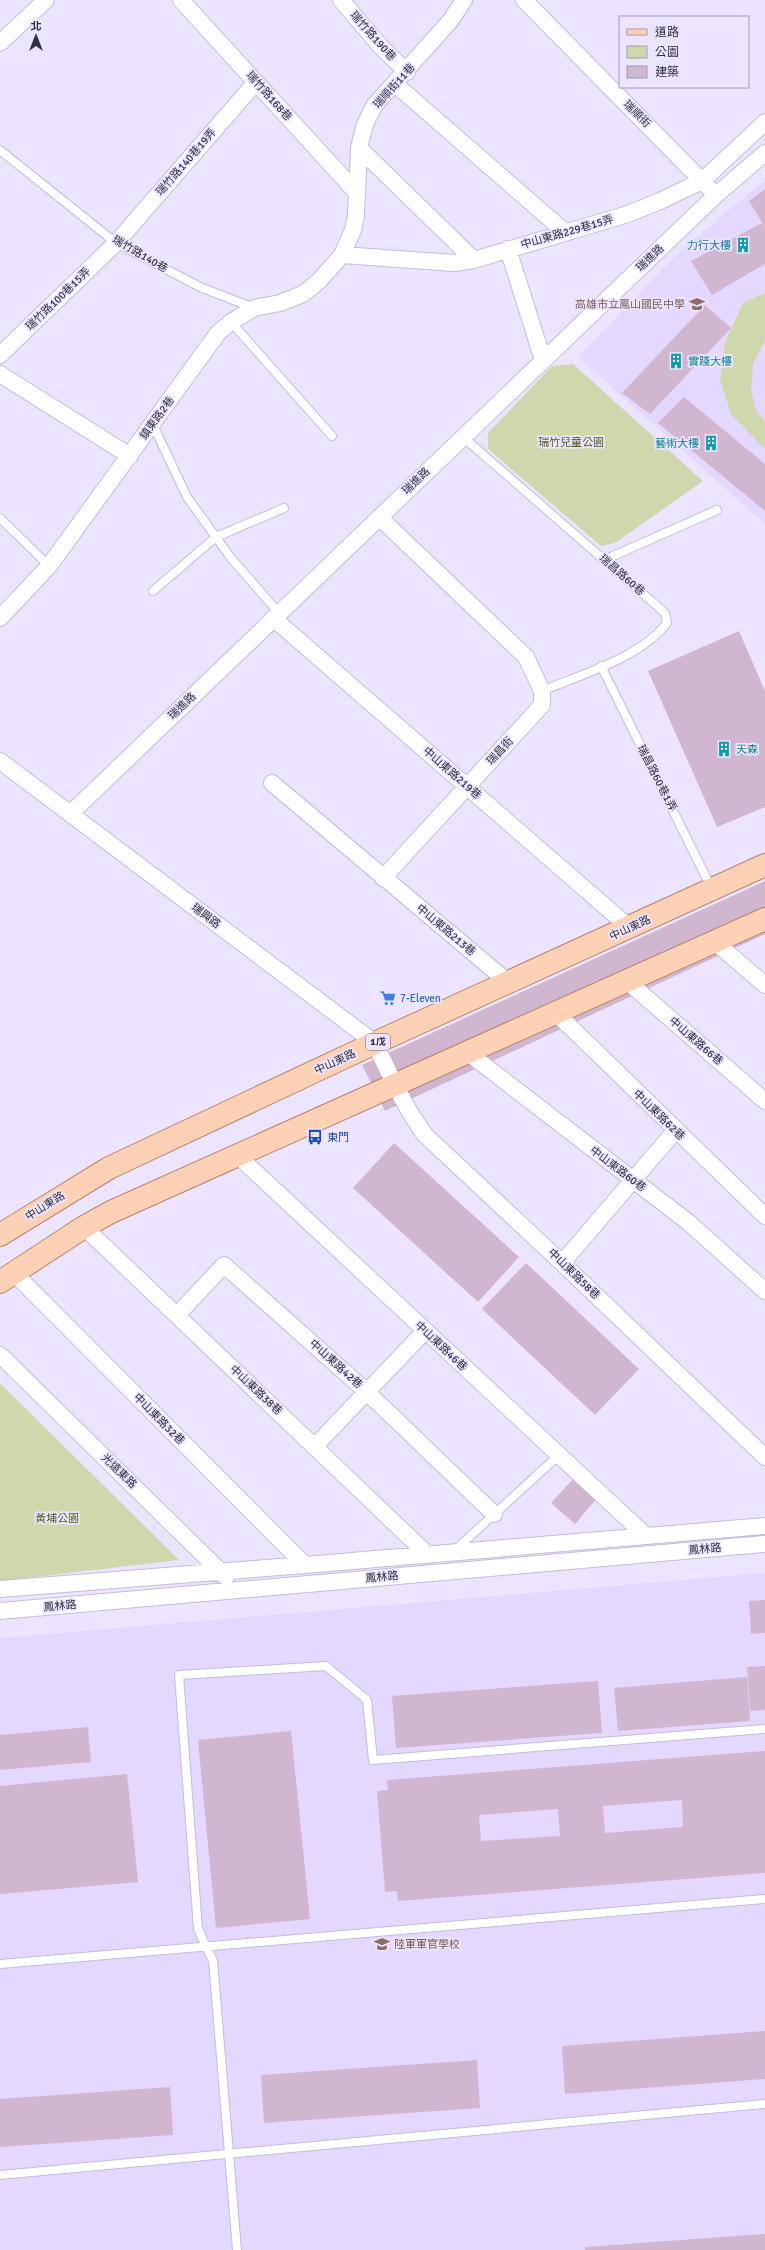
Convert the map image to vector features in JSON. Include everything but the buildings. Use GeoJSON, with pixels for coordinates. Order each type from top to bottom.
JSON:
{"type":"FeatureCollection","features":[{"type":"Feature","properties":{"kind":"main road","name":"中山東路"},"geometry":{"type":"LineString","coordinates":[[0,1235],[109,1168],[375,1043],[630,928],[765,865]]}},
{"type":"Feature","properties":{"kind":"main road"},"geometry":{"type":"LineString","coordinates":[[7,1277],[84,1227],[111,1212],[393,1084],[765,919]]}},
{"type":"Feature","properties":{"kind":"street"},"geometry":{"type":"LineString","coordinates":[[0,43],[46,0]]}},
{"type":"Feature","properties":{"kind":"street","name":"瑞竹路168巷"},"geometry":{"type":"LineString","coordinates":[[180,0],[356,192]]}},
{"type":"Feature","properties":{"kind":"street","name":"瑞竹路190巷"},"geometry":{"type":"LineString","coordinates":[[341,0],[382,48],[407,72]]}},
{"type":"Feature","properties":{"kind":"street","name":"瑞順街11巷"},"geometry":{"type":"LineString","coordinates":[[342,255],[353,230],[356,216],[359,148],[365,124],[374,106],[407,72],[451,20],[464,0]]}},
{"type":"Feature","properties":{"kind":"street","name":"瑞順街"},"geometry":{"type":"LineString","coordinates":[[524,0],[716,195]]}},
{"type":"Feature","properties":{"kind":"street","name":"瑞竹路140巷19弄"},"geometry":{"type":"LineString","coordinates":[[116,243],[256,82]]}},
{"type":"Feature","properties":{"kind":"street"},"geometry":{"type":"LineString","coordinates":[[394,84],[565,232]]}},
{"type":"Feature","properties":{"kind":"street","name":"中山東路229巷15弄"},"geometry":{"type":"LineString","coordinates":[[342,255],[454,263],[474,260],[628,214],[660,202],[702,181],[765,122]]}},
{"type":"Feature","properties":{"kind":"street"},"geometry":{"type":"LineString","coordinates":[[359,148],[474,260]]}},
{"type":"Feature","properties":{"kind":"street","name":"瑞進路"},"geometry":{"type":"LineString","coordinates":[[70,814],[716,195],[765,153]]}},
{"type":"Feature","properties":{"kind":"street","name":"瑞竹路100巷15弄"},"geometry":{"type":"LineString","coordinates":[[0,355],[116,243]]}},
{"type":"Feature","properties":{"kind":"street"},"geometry":{"type":"LineString","coordinates":[[508,249],[543,360]]}},
{"type":"Feature","properties":{"kind":"street","name":"鎮東路2巷"},"geometry":{"type":"LineString","coordinates":[[0,618],[50,566],[218,333],[231,322],[254,308],[280,303],[303,294],[319,281],[342,255]]}},
{"type":"Feature","properties":{"kind":"street"},"geometry":{"type":"LineString","coordinates":[[0,374],[130,456]]}},
{"type":"Feature","properties":{"kind":"street"},"geometry":{"type":"LineString","coordinates":[[379,517],[526,657],[542,691]]}},
{"type":"Feature","properties":{"kind":"street","name":"中山東路219巷"},"geometry":{"type":"LineString","coordinates":[[276,616],[467,787],[630,928]]}},
{"type":"Feature","properties":{"kind":"street","name":"瑞昌街"},"geometry":{"type":"LineString","coordinates":[[383,878],[542,705],[542,691]]}},
{"type":"Feature","properties":{"kind":"street","name":"瑞興路"},"geometry":{"type":"LineString","coordinates":[[0,761],[375,1043],[393,1084]]}},
{"type":"Feature","properties":{"kind":"street"},"geometry":{"type":"LineString","coordinates":[[272,783],[383,878]]}},
{"type":"Feature","properties":{"kind":"street","name":"中山東路213巷"},"geometry":{"type":"LineString","coordinates":[[383,878],[509,983]]}},
{"type":"Feature","properties":{"kind":"street"},"geometry":{"type":"LineString","coordinates":[[715,942],[765,985]]}},
{"type":"Feature","properties":{"kind":"street","name":"中山東路66巷"},"geometry":{"type":"LineString","coordinates":[[627,981],[765,1101]]}},
{"type":"Feature","properties":{"kind":"street","name":"中山東路62巷"},"geometry":{"type":"LineString","coordinates":[[555,1012],[765,1216]]}},
{"type":"Feature","properties":{"kind":"street","name":"中山東路60巷"},"geometry":{"type":"LineString","coordinates":[[467,1052],[688,1222],[765,1290]]}},
{"type":"Feature","properties":{"kind":"street","name":"中山東路58巷"},"geometry":{"type":"LineString","coordinates":[[393,1084],[425,1135],[562,1263],[765,1457]]}},
{"type":"Feature","properties":{"kind":"street"},"geometry":{"type":"LineString","coordinates":[[562,1263],[675,1130]]}},
{"type":"Feature","properties":{"kind":"street","name":"中山東路46巷"},"geometry":{"type":"LineString","coordinates":[[237,1155],[646,1536]]}},
{"type":"Feature","properties":{"kind":"street","name":"中山東路38巷"},"geometry":{"type":"LineString","coordinates":[[84,1227],[428,1555]]}},
{"type":"Feature","properties":{"kind":"street","name":"中山東路42巷"},"geometry":{"type":"LineString","coordinates":[[177,1315],[224,1265],[367,1392],[494,1514]]}},
{"type":"Feature","properties":{"kind":"street","name":"中山東路32巷"},"geometry":{"type":"LineString","coordinates":[[7,1277],[305,1565]]}},
{"type":"Feature","properties":{"kind":"street"},"geometry":{"type":"LineString","coordinates":[[315,1446],[425,1331]]}},
{"type":"Feature","properties":{"kind":"street","name":"光遠東路"},"geometry":{"type":"LineString","coordinates":[[0,1355],[222,1571],[236,1590]]}},
{"type":"Feature","properties":{"kind":"street","name":"鳳林路"},"geometry":{"type":"LineString","coordinates":[[0,1589],[428,1555],[765,1526]]}},
{"type":"Feature","properties":{"kind":"street","name":"鳳林路"},"geometry":{"type":"LineString","coordinates":[[0,1611],[765,1544]]}},
{"type":"Feature","properties":{"kind":"lane","name":"瑞竹路140巷"},"geometry":{"type":"LineString","coordinates":[[0,150],[116,243],[200,287],[254,308]]}},
{"type":"Feature","properties":{"kind":"lane"},"geometry":{"type":"LineString","coordinates":[[231,322],[332,436]]}},
{"type":"Feature","properties":{"kind":"lane"},"geometry":{"type":"LineString","coordinates":[[153,424],[187,497],[230,558],[276,616]]}},
{"type":"Feature","properties":{"kind":"lane","name":"瑞昌路60巷"},"geometry":{"type":"LineString","coordinates":[[462,437],[665,613],[667,623],[662,630],[630,654],[542,691]]}},
{"type":"Feature","properties":{"kind":"lane"},"geometry":{"type":"LineString","coordinates":[[153,591],[216,537],[284,508]]}},
{"type":"Feature","properties":{"kind":"lane"},"geometry":{"type":"LineString","coordinates":[[604,560],[717,510]]}},
{"type":"Feature","properties":{"kind":"lane"},"geometry":{"type":"LineString","coordinates":[[0,518],[50,566]]}},
{"type":"Feature","properties":{"kind":"lane","name":"瑞昌路60巷1弄"},"geometry":{"type":"LineString","coordinates":[[601,666],[712,889]]}},
{"type":"Feature","properties":{"kind":"lane"},"geometry":{"type":"LineString","coordinates":[[452,1553],[559,1455]]}},
{"type":"Feature","properties":{"kind":"lane"},"geometry":{"type":"LineString","coordinates":[[237,2250],[213,1961],[198,1929],[179,1675],[326,1666],[367,1700],[373,1760],[765,1729]]}},
{"type":"Feature","properties":{"kind":"lane"},"geometry":{"type":"LineString","coordinates":[[0,1964],[765,1899]]}},
{"type":"Feature","properties":{"kind":"lane"},"geometry":{"type":"LineString","coordinates":[[0,2175],[765,2104]]}},
{"type":"Feature","properties":{"kind":"shaded area","name":"高雄市立鳳山國民中學"},"geometry":{"type":"Polygon","coordinates":[[[765,180],[765,524],[578,357],[680,251],[765,180]]]}},
{"type":"Feature","properties":{"kind":"shaded area","name":"陸軍軍官學校"},"geometry":{"type":"Polygon","coordinates":[[[765,1573],[765,2250],[0,2250],[0,1638],[765,1573]]]}},
{"type":"Feature","properties":{"kind":"green space"},"geometry":{"type":"Polygon","coordinates":[[[765,293],[765,340],[753,364],[751,390],[756,411],[765,421],[765,449],[731,414],[720,379],[725,342],[743,303],[765,293]]]}},
{"type":"Feature","properties":{"kind":"green space","name":"瑞竹兒童公園"},"geometry":{"type":"Polygon","coordinates":[[[573,364],[703,481],[615,543],[601,546],[488,449],[488,433],[552,366],[573,364]]]}},
{"type":"Feature","properties":{"kind":"green space","name":"黃埔公園"},"geometry":{"type":"Polygon","coordinates":[[[0,1383],[179,1560],[0,1581],[0,1383]]]}},
{"type":"Feature","properties":{"kind":"place","name":"力行大樓"},"geometry":{"type":"Point","coordinates":[743,245]}},
{"type":"Feature","properties":{"kind":"place","name":"高雄市立鳳山國民中學"},"geometry":{"type":"Point","coordinates":[697,304]}},
{"type":"Feature","properties":{"kind":"place","name":"實踐大樓"},"geometry":{"type":"Point","coordinates":[676,361]}},
{"type":"Feature","properties":{"kind":"place","name":"藝術大樓"},"geometry":{"type":"Point","coordinates":[711,443]}},
{"type":"Feature","properties":{"kind":"place","name":"天森"},"geometry":{"type":"Point","coordinates":[724,749]}},
{"type":"Feature","properties":{"kind":"place","name":"7-Eleven"},"geometry":{"type":"Point","coordinates":[388,998]}},
{"type":"Feature","properties":{"kind":"place","name":"東門"},"geometry":{"type":"Point","coordinates":[315,1137]}},
{"type":"Feature","properties":{"kind":"place","name":"陸軍軍官學校"},"geometry":{"type":"Point","coordinates":[382,1944]}}]}
